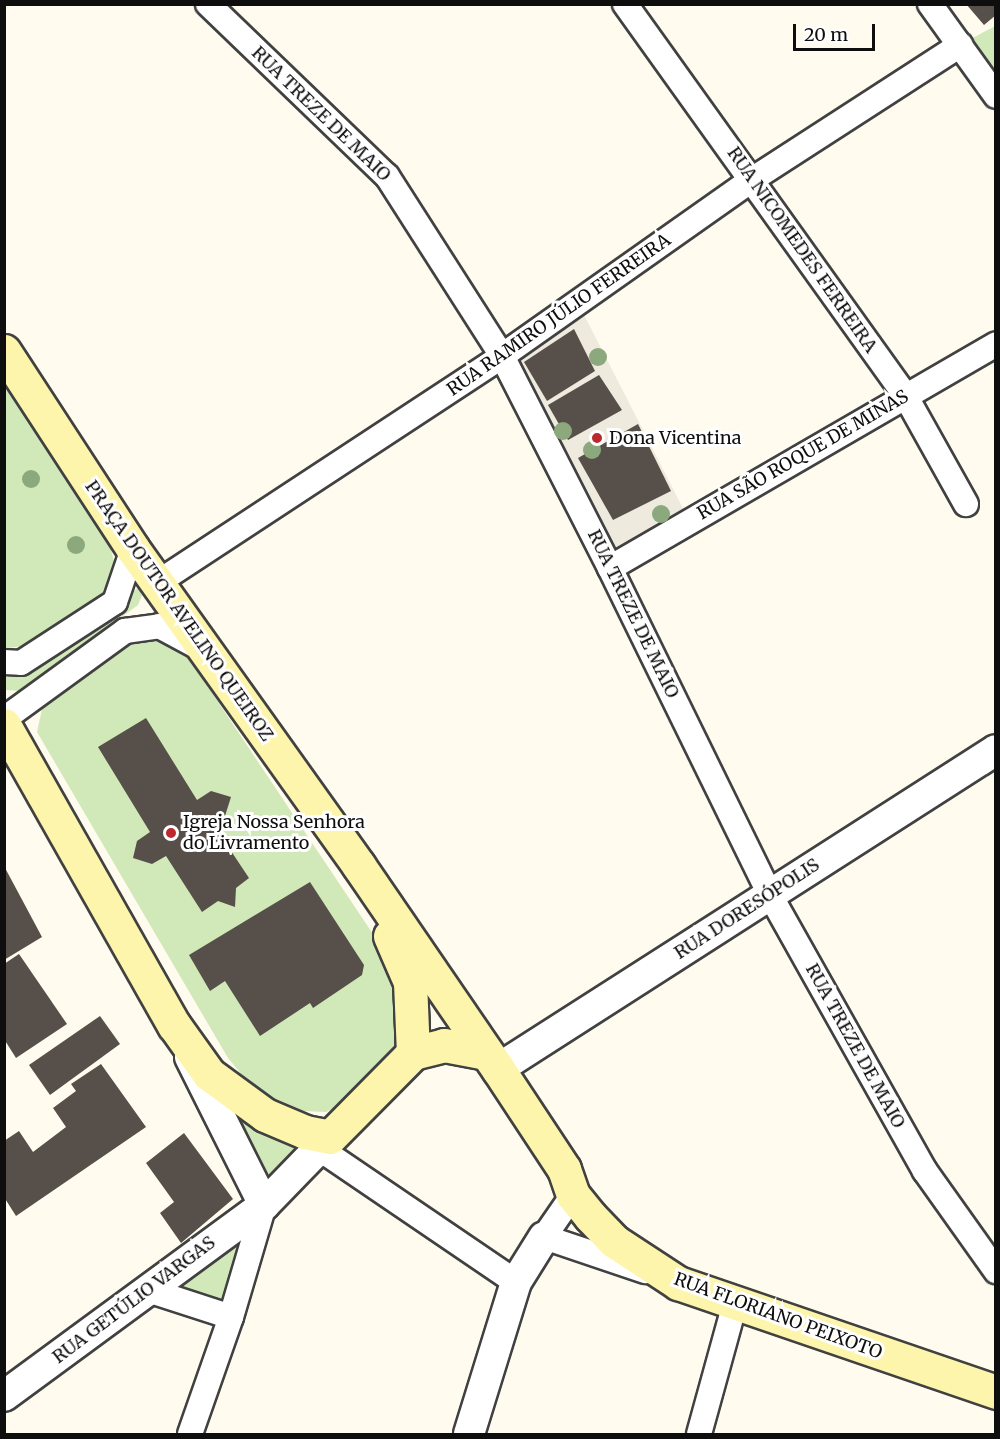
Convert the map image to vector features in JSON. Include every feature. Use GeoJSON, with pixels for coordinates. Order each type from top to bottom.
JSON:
{"type":"FeatureCollection","features":[{"type":"Feature","properties":{"kind":"main road","name":"PRAÇA DOUTOR AVELINO QUEIROZ"},"geometry":{"type":"LineString","coordinates":[[4,351],[128,561],[157,583],[359,866],[492,1061]]}},
{"type":"Feature","properties":{"kind":"main road"},"geometry":{"type":"LineString","coordinates":[[4,725],[174,1025],[210,1074],[265,1115],[325,1143],[413,1053],[444,1045],[492,1061]]}},
{"type":"Feature","properties":{"kind":"main road","name":"PRAÇA DOUTOR AVELINO QUEIROZ"},"geometry":{"type":"LineString","coordinates":[[359,866],[410,982],[413,1053]]}},
{"type":"Feature","properties":{"kind":"main road","name":"RUA FLORIANO PEIXOTO"},"geometry":{"type":"LineString","coordinates":[[492,1061],[564,1169],[581,1205],[614,1241],[678,1283],[996,1392]]}},
{"type":"Feature","properties":{"kind":"street","name":"RUA TREZE DE MAIO"},"geometry":{"type":"LineString","coordinates":[[208,4],[387,176],[502,356],[610,568],[770,895],[925,1171],[996,1271]]}},
{"type":"Feature","properties":{"kind":"street","name":"RUA NICOMEDES FERREIRA"},"geometry":{"type":"LineString","coordinates":[[625,4],[905,395],[966,504]]}},
{"type":"Feature","properties":{"kind":"street"},"geometry":{"type":"LineString","coordinates":[[930,4],[996,96]]}},
{"type":"Feature","properties":{"kind":"street","name":"RUA RAMIRO JÚLIO FERREIRA"},"geometry":{"type":"LineString","coordinates":[[157,583],[502,356],[753,180],[960,45]]}},
{"type":"Feature","properties":{"kind":"street","name":"RUA SÃO ROQUE DE MINAS"},"geometry":{"type":"LineString","coordinates":[[610,568],[996,344]]}},
{"type":"Feature","properties":{"kind":"street","name":"PRAÇA DOUTOR AVELINO QUEIROZ"},"geometry":{"type":"LineString","coordinates":[[4,662],[21,663],[116,602],[128,561]]}},
{"type":"Feature","properties":{"kind":"street","name":"PRAÇA DOUTOR AVELINO QUEIROZ"},"geometry":{"type":"LineString","coordinates":[[4,719],[125,631],[159,626],[203,650]]}},
{"type":"Feature","properties":{"kind":"street","name":"RUA DORESÓPOLIS"},"geometry":{"type":"LineString","coordinates":[[492,1061],[770,895],[996,750]]}},
{"type":"Feature","properties":{"kind":"street"},"geometry":{"type":"LineString","coordinates":[[174,1025],[264,1205]]}},
{"type":"Feature","properties":{"kind":"street"},"geometry":{"type":"LineString","coordinates":[[190,1434],[231,1317],[264,1205],[325,1143],[516,1282]]}},
{"type":"Feature","properties":{"kind":"street","name":"RUA GETÚLIO VARGAS"},"geometry":{"type":"LineString","coordinates":[[4,1396],[264,1205]]}},
{"type":"Feature","properties":{"kind":"street"},"geometry":{"type":"LineString","coordinates":[[470,1434],[516,1282],[544,1237],[581,1205]]}},
{"type":"Feature","properties":{"kind":"street"},"geometry":{"type":"LineString","coordinates":[[572,1246],[581,1205]]}},
{"type":"Feature","properties":{"kind":"street"},"geometry":{"type":"LineString","coordinates":[[544,1237],[678,1283]]}},
{"type":"Feature","properties":{"kind":"street"},"geometry":{"type":"LineString","coordinates":[[148,1290],[231,1317]]}},
{"type":"Feature","properties":{"kind":"street"},"geometry":{"type":"LineString","coordinates":[[699,1434],[735,1303]]}},
{"type":"Feature","properties":{"kind":"green space"},"geometry":{"type":"Polygon","coordinates":[[[995,26],[995,79],[969,40],[995,26]]]}},
{"type":"Feature","properties":{"kind":"green space"},"geometry":{"type":"Polygon","coordinates":[[[4,375],[105,529],[116,568],[103,595],[24,646],[7,648],[4,648],[4,375]]]}},
{"type":"Feature","properties":{"kind":"green space"},"geometry":{"type":"Polygon","coordinates":[[[138,588],[142,595],[138,605],[20,691],[5,690],[4,673],[24,675],[126,603],[132,592],[138,588]]]}},
{"type":"Feature","properties":{"kind":"green space"},"geometry":{"type":"Polygon","coordinates":[[[158,637],[180,647],[194,666],[397,970],[400,1041],[345,1103],[326,1112],[302,1111],[272,1101],[243,1076],[228,1058],[37,732],[43,705],[134,639],[158,637]]]}},
{"type":"Feature","properties":{"kind":"green space"},"geometry":{"type":"Polygon","coordinates":[[[225,1100],[305,1140],[270,1175],[257,1165],[225,1100]]]}},
{"type":"Feature","properties":{"kind":"green space"},"geometry":{"type":"Polygon","coordinates":[[[230,1241],[244,1246],[224,1306],[171,1287],[230,1241]]]}},
{"type":"Feature","properties":{"kind":"shaded area","name":"Dona Vicentina"},"geometry":{"type":"Polygon","coordinates":[[[578,303],[690,522],[610,568],[506,354],[578,303]]]}},
{"type":"Feature","properties":{"kind":"building"},"geometry":{"type":"Polygon","coordinates":[[[966,4],[996,4],[996,15],[984,25],[966,4]]]}},
{"type":"Feature","properties":{"kind":"building"},"geometry":{"type":"Polygon","coordinates":[[[574,329],[595,371],[547,401],[524,362],[574,329]]]}},
{"type":"Feature","properties":{"kind":"building"},"geometry":{"type":"Polygon","coordinates":[[[599,375],[622,410],[568,440],[548,405],[599,375]]]}},
{"type":"Feature","properties":{"kind":"building"},"geometry":{"type":"Polygon","coordinates":[[[638,424],[671,491],[613,520],[578,458],[638,424]]]}},
{"type":"Feature","properties":{"kind":"building"},"geometry":{"type":"Polygon","coordinates":[[[146,718],[197,800],[211,791],[231,797],[225,816],[213,824],[249,878],[236,888],[235,907],[218,901],[202,912],[166,856],[152,864],[133,858],[137,841],[150,832],[98,747],[146,718]]]}},
{"type":"Feature","properties":{"kind":"building"},"geometry":{"type":"Polygon","coordinates":[[[4,866],[42,937],[4,960],[4,866]]]}},
{"type":"Feature","properties":{"kind":"building"},"geometry":{"type":"Polygon","coordinates":[[[310,882],[364,965],[362,975],[313,1008],[310,1003],[260,1036],[225,981],[210,991],[189,955],[310,882]]]}},
{"type":"Feature","properties":{"kind":"building"},"geometry":{"type":"Polygon","coordinates":[[[19,954],[67,1024],[16,1058],[4,1039],[4,964],[19,954]]]}},
{"type":"Feature","properties":{"kind":"building"},"geometry":{"type":"Polygon","coordinates":[[[100,1016],[120,1044],[50,1095],[29,1065],[100,1016]]]}},
{"type":"Feature","properties":{"kind":"building"},"geometry":{"type":"Polygon","coordinates":[[[101,1064],[146,1127],[16,1216],[4,1197],[4,1141],[19,1131],[33,1152],[66,1127],[53,1108],[76,1091],[71,1084],[101,1064]]]}},
{"type":"Feature","properties":{"kind":"building"},"geometry":{"type":"Polygon","coordinates":[[[184,1133],[233,1199],[181,1243],[160,1213],[174,1202],[146,1163],[184,1133]]]}},
{"type":"Feature","properties":{"kind":"place","name":"Dona Vicentina"},"geometry":{"type":"Point","coordinates":[597,438]}},
{"type":"Feature","properties":{"kind":"place","name":"Igreja Nossa Senhora do Livramento"},"geometry":{"type":"Point","coordinates":[171,833]}}]}
